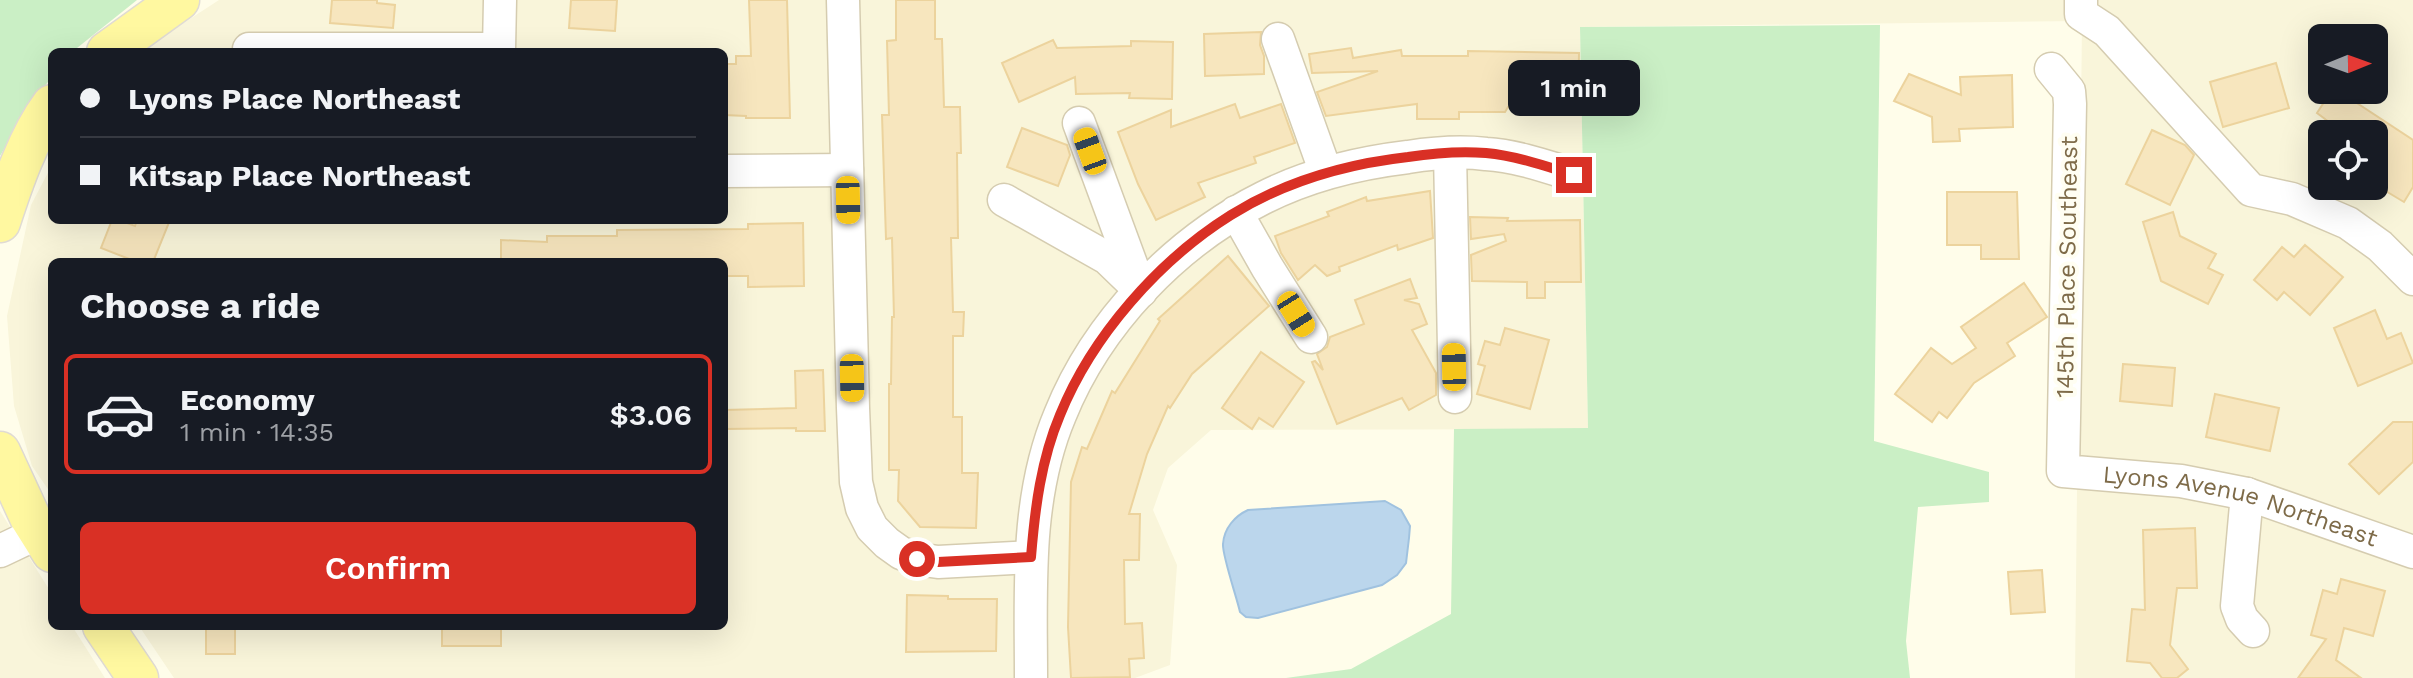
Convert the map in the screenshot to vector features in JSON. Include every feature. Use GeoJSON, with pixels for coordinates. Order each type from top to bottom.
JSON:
{"type":"FeatureCollection","features":[{"type":"Feature","properties":{"kind":"main road"},"geometry":{"type":"LineString","coordinates":[[113,48],[179,0]]}},
{"type":"Feature","properties":{"kind":"main road"},"geometry":{"type":"LineString","coordinates":[[0,222],[10,191],[48,112]]}},
{"type":"Feature","properties":{"kind":"main road"},"geometry":{"type":"LineString","coordinates":[[0,452],[44,529]]}},
{"type":"Feature","properties":{"kind":"main road"},"geometry":{"type":"LineString","coordinates":[[106,630],[138,678]]}},
{"type":"Feature","properties":{"kind":"street"},"geometry":{"type":"LineString","coordinates":[[499,48],[500,0]]}},
{"type":"Feature","properties":{"kind":"street"},"geometry":{"type":"LineString","coordinates":[[843,0],[856,482],[862,508],[872,528],[887,543],[917,559],[938,562],[1031,557]]}},
{"type":"Feature","properties":{"kind":"street"},"geometry":{"type":"LineString","coordinates":[[2081,7],[2107,31],[2251,190],[2292,199],[2348,223],[2380,246],[2413,279]]}},
{"type":"Feature","properties":{"kind":"street"},"geometry":{"type":"LineString","coordinates":[[1278,39],[1326,173]]}},
{"type":"Feature","properties":{"kind":"street","name":"145th Place Southeast"},"geometry":{"type":"LineString","coordinates":[[2051,69],[2069,91],[2070,104],[2063,471]]}},
{"type":"Feature","properties":{"kind":"street"},"geometry":{"type":"LineString","coordinates":[[1079,123],[1141,291]]}},
{"type":"Feature","properties":{"kind":"street"},"geometry":{"type":"LineString","coordinates":[[1450,153],[1455,397]]}},
{"type":"Feature","properties":{"kind":"street"},"geometry":{"type":"LineString","coordinates":[[1031,678],[1031,557],[1036,506],[1044,464],[1059,416],[1077,377],[1107,331],[1141,291],[1194,241],[1236,212],[1265,197],[1326,173],[1376,160],[1486,153],[1522,159],[1574,175]]}},
{"type":"Feature","properties":{"kind":"street"},"geometry":{"type":"LineString","coordinates":[[728,171],[847,170]]}},
{"type":"Feature","properties":{"kind":"street"},"geometry":{"type":"LineString","coordinates":[[1004,200],[1107,258],[1141,291]]}},
{"type":"Feature","properties":{"kind":"street"},"geometry":{"type":"LineString","coordinates":[[1236,212],[1311,337]]}},
{"type":"Feature","properties":{"kind":"street","name":"Lyons Avenue Northeast"},"geometry":{"type":"LineString","coordinates":[[2063,471],[2181,481],[2247,494],[2413,552]]}},
{"type":"Feature","properties":{"kind":"street"},"geometry":{"type":"LineString","coordinates":[[2247,494],[2237,606],[2242,619],[2253,631]]}},
{"type":"Feature","properties":{"kind":"street"},"geometry":{"type":"LineString","coordinates":[[0,551],[44,529]]}},
{"type":"Feature","properties":{"kind":"shaded area"},"geometry":{"type":"Polygon","coordinates":[[[219,0],[2413,0],[2413,678],[2075,678],[2082,21],[1580,27],[1588,429],[1211,430],[1168,468],[1153,510],[1177,565],[1170,665],[1135,678],[174,678],[142,630],[728,630],[728,258],[48,258],[48,489],[32,466],[14,406],[7,316],[31,205],[48,173],[48,224],[728,224],[728,48],[149,48],[219,0]]]}},
{"type":"Feature","properties":{"kind":"shaded area"},"geometry":{"type":"Polygon","coordinates":[[[0,511],[48,588],[48,630],[75,630],[105,678],[0,678],[0,511]]]}},
{"type":"Feature","properties":{"kind":"green space"},"geometry":{"type":"Polygon","coordinates":[[[0,0],[137,0],[77,48],[48,48],[48,82],[34,99],[0,156],[0,0]]]}},
{"type":"Feature","properties":{"kind":"green space"},"geometry":{"type":"Polygon","coordinates":[[[1880,25],[1874,441],[1989,472],[1989,502],[1918,507],[1906,641],[1910,678],[1286,678],[1351,669],[1451,614],[1454,429],[1588,428],[1580,27],[1880,25]]]}},
{"type":"Feature","properties":{"kind":"water"},"geometry":{"type":"Polygon","coordinates":[[[1385,501],[1401,510],[1410,526],[1406,563],[1397,575],[1382,585],[1258,618],[1246,617],[1240,612],[1223,550],[1228,528],[1239,516],[1248,510],[1385,501]]]}},
{"type":"Feature","properties":{"kind":"building"},"geometry":{"type":"Polygon","coordinates":[[[332,0],[377,0],[377,3],[395,5],[393,28],[330,23],[332,0]]]}},
{"type":"Feature","properties":{"kind":"building"},"geometry":{"type":"Polygon","coordinates":[[[571,0],[617,0],[615,31],[569,28],[571,0]]]}},
{"type":"Feature","properties":{"kind":"building"},"geometry":{"type":"Polygon","coordinates":[[[749,0],[787,0],[790,118],[728,115],[728,64],[736,64],[736,56],[751,56],[749,0]]]}},
{"type":"Feature","properties":{"kind":"building"},"geometry":{"type":"Polygon","coordinates":[[[896,0],[935,0],[935,39],[942,39],[944,107],[960,107],[958,238],[951,238],[953,312],[964,312],[963,336],[953,336],[953,417],[962,417],[962,473],[978,473],[976,528],[920,527],[898,501],[899,470],[889,470],[889,384],[894,317],[892,238],[886,239],[882,115],[889,115],[887,41],[896,40],[896,0]]]}},
{"type":"Feature","properties":{"kind":"building"},"geometry":{"type":"Polygon","coordinates":[[[1261,32],[1264,74],[1205,76],[1204,34],[1261,32]]]}},
{"type":"Feature","properties":{"kind":"building"},"geometry":{"type":"Polygon","coordinates":[[[1053,40],[1057,48],[1131,46],[1131,41],[1173,42],[1172,99],[1129,98],[1130,93],[1076,94],[1075,77],[1019,102],[1002,63],[1053,40]]]}},
{"type":"Feature","properties":{"kind":"building"},"geometry":{"type":"Polygon","coordinates":[[[1351,48],[1353,58],[1401,50],[1402,56],[1468,56],[1468,51],[1579,53],[1578,109],[1508,107],[1505,112],[1459,112],[1459,119],[1417,119],[1417,104],[1326,116],[1317,92],[1378,71],[1312,73],[1309,54],[1351,48]]]}},
{"type":"Feature","properties":{"kind":"building"},"geometry":{"type":"Polygon","coordinates":[[[2276,63],[2289,108],[2223,127],[2210,82],[2276,63]]]}},
{"type":"Feature","properties":{"kind":"building"},"geometry":{"type":"Polygon","coordinates":[[[1909,74],[1961,95],[1960,77],[2012,75],[2013,127],[1959,129],[1960,141],[1933,142],[1932,117],[1894,101],[1909,74]]]}},
{"type":"Feature","properties":{"kind":"building"},"geometry":{"type":"Polygon","coordinates":[[[1235,104],[1240,118],[1281,104],[1295,143],[1254,157],[1256,163],[1198,183],[1205,197],[1156,220],[1118,132],[1171,110],[1171,127],[1235,104]]]}},
{"type":"Feature","properties":{"kind":"building"},"geometry":{"type":"Polygon","coordinates":[[[2323,104],[2358,104],[2383,120],[2326,120],[2317,113],[2323,104]]]}},
{"type":"Feature","properties":{"kind":"building"},"geometry":{"type":"Polygon","coordinates":[[[2388,124],[2413,140],[2413,187],[2404,202],[2388,192],[2388,124]]]}},
{"type":"Feature","properties":{"kind":"building"},"geometry":{"type":"Polygon","coordinates":[[[1022,128],[1067,145],[1070,155],[1058,186],[1007,167],[1022,128]]]}},
{"type":"Feature","properties":{"kind":"building"},"geometry":{"type":"Polygon","coordinates":[[[2152,130],[2185,145],[2194,155],[2170,205],[2126,184],[2152,130]]]}},
{"type":"Feature","properties":{"kind":"building"},"geometry":{"type":"Polygon","coordinates":[[[1430,191],[1433,238],[1398,250],[1397,245],[1339,267],[1340,271],[1327,276],[1315,265],[1298,280],[1281,253],[1275,236],[1329,216],[1327,212],[1366,197],[1367,201],[1430,191]]]}},
{"type":"Feature","properties":{"kind":"building"},"geometry":{"type":"Polygon","coordinates":[[[1947,192],[2017,192],[2019,259],[1981,259],[1981,245],[1947,245],[1947,192]]]}},
{"type":"Feature","properties":{"kind":"building"},"geometry":{"type":"Polygon","coordinates":[[[2173,212],[2180,236],[2216,254],[2208,268],[2223,275],[2208,304],[2161,281],[2143,222],[2173,212]]]}},
{"type":"Feature","properties":{"kind":"building"},"geometry":{"type":"Polygon","coordinates":[[[1470,217],[1508,218],[1507,221],[1580,220],[1581,282],[1545,282],[1545,298],[1527,298],[1527,282],[1472,281],[1471,255],[1506,241],[1504,234],[1471,239],[1470,217]]]}},
{"type":"Feature","properties":{"kind":"building"},"geometry":{"type":"Polygon","coordinates":[[[803,223],[804,286],[748,287],[748,276],[728,276],[728,258],[501,258],[501,240],[547,242],[547,236],[617,236],[617,230],[748,229],[748,224],[803,223]]]}},
{"type":"Feature","properties":{"kind":"building"},"geometry":{"type":"Polygon","coordinates":[[[110,224],[168,224],[155,258],[127,258],[101,248],[110,224]]]}},
{"type":"Feature","properties":{"kind":"building"},"geometry":{"type":"Polygon","coordinates":[[[2305,245],[2343,277],[2310,315],[2284,292],[2277,300],[2254,280],[2282,247],[2294,257],[2305,245]]]}},
{"type":"Feature","properties":{"kind":"building"},"geometry":{"type":"Polygon","coordinates":[[[1228,256],[1269,306],[1192,374],[1170,408],[1168,406],[1147,454],[1129,514],[1140,514],[1139,560],[1124,560],[1125,624],[1142,623],[1144,658],[1129,659],[1130,677],[1071,678],[1068,627],[1071,482],[1082,447],[1087,449],[1112,391],[1115,393],[1160,321],[1158,319],[1228,256]]]}},
{"type":"Feature","properties":{"kind":"building"},"geometry":{"type":"Polygon","coordinates":[[[1410,279],[1417,298],[1404,300],[1419,304],[1427,324],[1412,330],[1436,373],[1436,395],[1409,410],[1402,398],[1337,424],[1312,362],[1315,361],[1323,370],[1317,354],[1327,347],[1330,337],[1364,324],[1355,300],[1410,279]]]}},
{"type":"Feature","properties":{"kind":"building"},"geometry":{"type":"Polygon","coordinates":[[[2024,283],[2047,317],[2007,343],[2015,356],[1974,383],[1947,418],[1939,412],[1932,422],[1895,394],[1931,348],[1952,364],[1976,348],[1961,327],[2024,283]]]}},
{"type":"Feature","properties":{"kind":"building"},"geometry":{"type":"Polygon","coordinates":[[[2375,310],[2387,339],[2401,333],[2413,363],[2358,386],[2334,328],[2375,310]]]}},
{"type":"Feature","properties":{"kind":"building"},"geometry":{"type":"Polygon","coordinates":[[[1505,328],[1549,340],[1530,409],[1477,394],[1485,366],[1478,364],[1485,341],[1500,345],[1505,328]]]}},
{"type":"Feature","properties":{"kind":"building"},"geometry":{"type":"Polygon","coordinates":[[[1261,352],[1304,382],[1273,427],[1259,418],[1252,429],[1222,408],[1261,352]]]}},
{"type":"Feature","properties":{"kind":"building"},"geometry":{"type":"Polygon","coordinates":[[[2123,364],[2175,368],[2172,406],[2120,401],[2123,364]]]}},
{"type":"Feature","properties":{"kind":"building"},"geometry":{"type":"Polygon","coordinates":[[[823,370],[825,431],[728,429],[728,410],[796,408],[795,371],[823,370]]]}},
{"type":"Feature","properties":{"kind":"building"},"geometry":{"type":"Polygon","coordinates":[[[2215,394],[2279,408],[2270,451],[2206,437],[2215,394]]]}},
{"type":"Feature","properties":{"kind":"building"},"geometry":{"type":"Polygon","coordinates":[[[2393,422],[2413,422],[2413,462],[2379,494],[2349,464],[2393,422]]]}},
{"type":"Feature","properties":{"kind":"building"},"geometry":{"type":"Polygon","coordinates":[[[2195,528],[2197,588],[2177,588],[2170,645],[2188,669],[2177,678],[2162,678],[2150,663],[2127,661],[2132,609],[2145,610],[2143,530],[2195,528]]]}},
{"type":"Feature","properties":{"kind":"building"},"geometry":{"type":"Polygon","coordinates":[[[2042,570],[2045,612],[2011,614],[2008,572],[2042,570]]]}},
{"type":"Feature","properties":{"kind":"building"},"geometry":{"type":"Polygon","coordinates":[[[2341,579],[2385,591],[2373,636],[2344,628],[2336,660],[2361,678],[2298,678],[2326,639],[2311,635],[2323,590],[2337,594],[2341,579]]]}},
{"type":"Feature","properties":{"kind":"building"},"geometry":{"type":"Polygon","coordinates":[[[907,595],[997,599],[996,651],[906,652],[907,595]]]}},
{"type":"Feature","properties":{"kind":"building"},"geometry":{"type":"Polygon","coordinates":[[[206,630],[235,630],[235,654],[206,654],[206,630]]]}},
{"type":"Feature","properties":{"kind":"building"},"geometry":{"type":"Polygon","coordinates":[[[442,630],[501,630],[501,646],[442,646],[442,630]]]}},
{"type":"Feature","properties":{"kind":"route"},"geometry":{"type":"LineString","coordinates":[[917,559],[938,562],[1031,557],[1044,464],[1059,416],[1077,377],[1107,331],[1141,291],[1194,241],[1232,214],[1307,180],[1376,160],[1439,153],[1486,153],[1522,159],[1574,175]]}}]}
